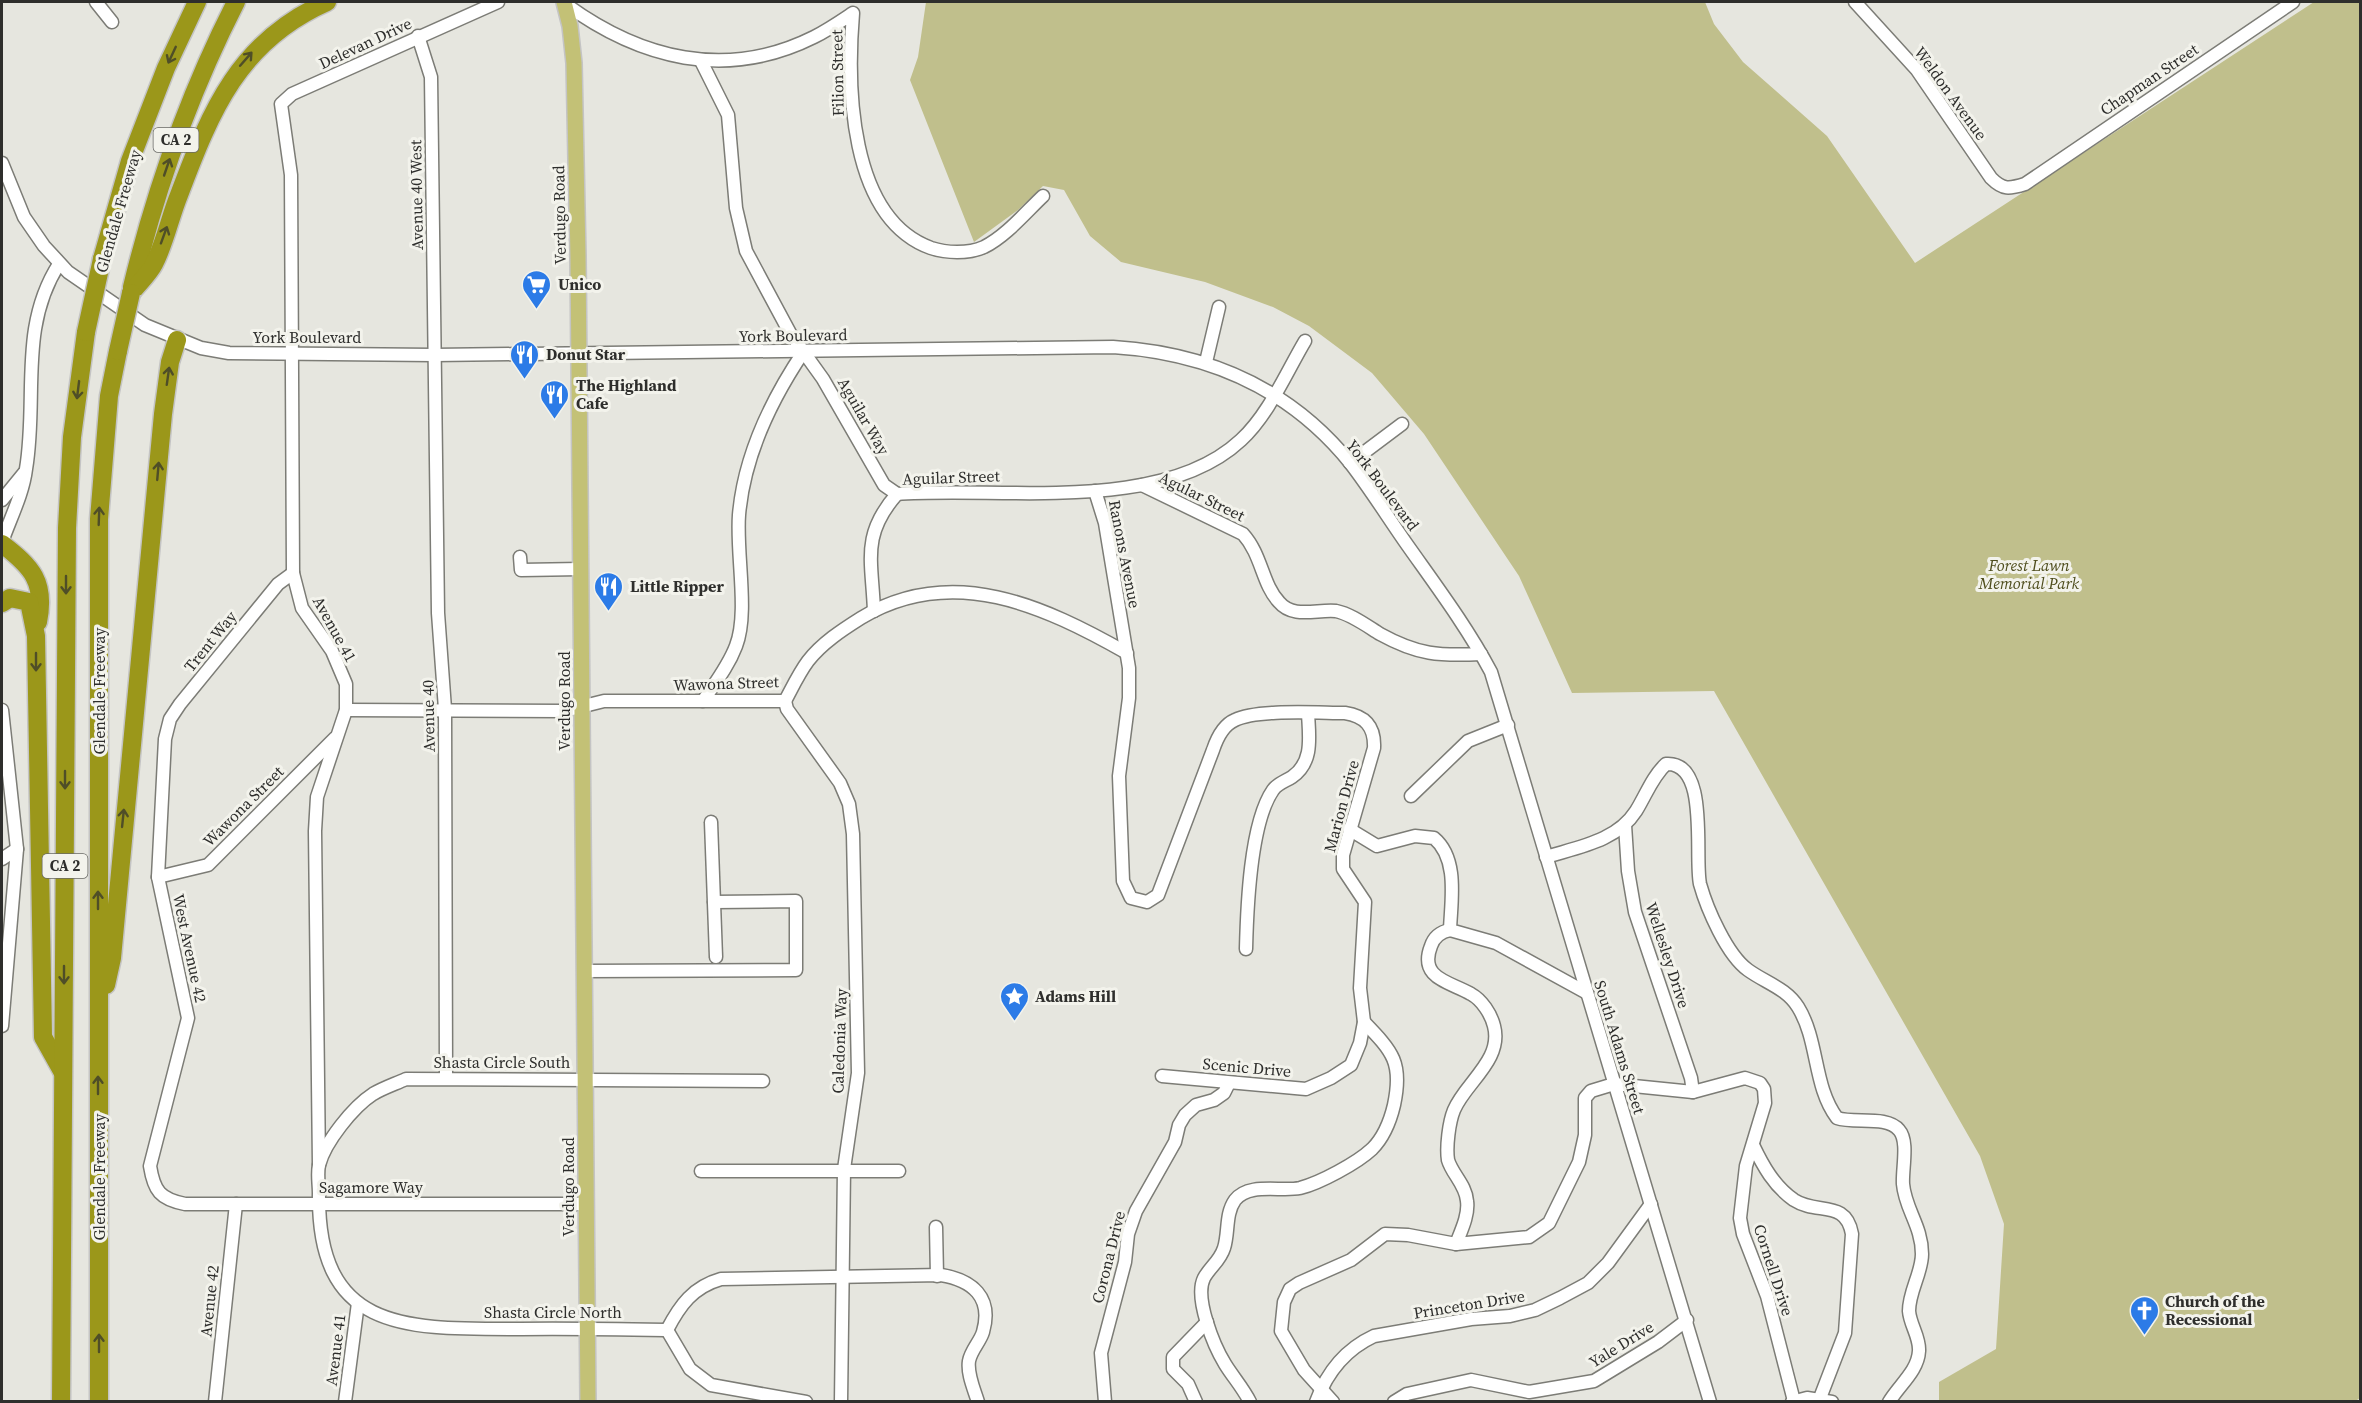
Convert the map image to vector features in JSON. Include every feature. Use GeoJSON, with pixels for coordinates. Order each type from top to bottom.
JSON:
{"type":"FeatureCollection","features":[{"type":"Feature","properties":{"kind":"highway","name":"Glendale Freeway"},"geometry":{"type":"LineString","coordinates":[[61,1401],[67,528],[72,437],[86,332],[102,259],[130,161],[166,68],[197,2]]}},
{"type":"Feature","properties":{"kind":"highway","name":"Glendale Freeway"},"geometry":{"type":"LineString","coordinates":[[99,1401],[99,519],[109,396],[133,287],[168,161],[192,97],[236,2]]}},
{"type":"Feature","properties":{"kind":"highway"},"geometry":{"type":"LineString","coordinates":[[133,287],[154,266],[183,183],[216,106],[231,79],[245,60],[275,32],[327,2]]}},
{"type":"Feature","properties":{"kind":"highway"},"geometry":{"type":"LineString","coordinates":[[98,1022],[111,958],[163,414],[170,362],[177,340]]}},
{"type":"Feature","properties":{"kind":"highway"},"geometry":{"type":"LineString","coordinates":[[2,543],[23,561],[41,590],[36,636],[43,1038],[63,1073]]}},
{"type":"Feature","properties":{"kind":"highway"},"geometry":{"type":"LineString","coordinates":[[2,603],[10,598],[29,602],[36,636]]}},
{"type":"Feature","properties":{"kind":"main road","name":"Verdugo Road"},"geometry":{"type":"LineString","coordinates":[[564,2],[570,26],[574,63],[580,354],[588,1401]]}},
{"type":"Feature","properties":{"kind":"street"},"geometry":{"type":"LineString","coordinates":[[96,2],[112,22]]}},
{"type":"Feature","properties":{"kind":"street","name":"Delevan Drive"},"geometry":{"type":"LineString","coordinates":[[281,105],[292,94],[498,2]]}},
{"type":"Feature","properties":{"kind":"street","name":"Filion Street"},"geometry":{"type":"LineString","coordinates":[[564,2],[589,21],[633,43],[657,53],[701,61],[741,58],[781,50],[814,37],[854,13],[850,56],[851,84],[854,124],[862,163],[890,219],[905,235],[940,251],[955,252],[983,247],[1043,196]]}},
{"type":"Feature","properties":{"kind":"street","name":"Chapman Street"},"geometry":{"type":"LineString","coordinates":[[2025,184],[2292,2]]}},
{"type":"Feature","properties":{"kind":"street","name":"Weldon Avenue"},"geometry":{"type":"LineString","coordinates":[[1860,3],[1917,70],[1991,178],[2000,186],[2009,189],[2025,184]]}},
{"type":"Feature","properties":{"kind":"street","name":"Avenue 40 West"},"geometry":{"type":"LineString","coordinates":[[418,36],[431,77],[434,355]]}},
{"type":"Feature","properties":{"kind":"street","name":"Aguilar Way"},"geometry":{"type":"LineString","coordinates":[[701,61],[728,115],[736,208],[746,251],[790,333],[829,389],[884,484],[897,494]]}},
{"type":"Feature","properties":{"kind":"street","name":"Avenue 41"},"geometry":{"type":"LineString","coordinates":[[281,105],[291,175],[293,573],[302,608],[332,651],[346,684],[346,710],[317,797],[315,831],[319,1165]]}},
{"type":"Feature","properties":{"kind":"street","name":"York Boulevard"},"geometry":{"type":"LineString","coordinates":[[2,163],[24,217],[59,264],[145,326],[177,340],[229,353],[434,355],[1113,347],[1144,349],[1206,362],[1274,395],[1310,422],[1350,464],[1481,654],[1491,672],[1501,701]]}},
{"type":"Feature","properties":{"kind":"street"},"geometry":{"type":"LineString","coordinates":[[2,543],[26,470],[35,325],[45,285],[59,264]]}},
{"type":"Feature","properties":{"kind":"street"},"geometry":{"type":"LineString","coordinates":[[1206,362],[1220,307]]}},
{"type":"Feature","properties":{"kind":"street","name":"Ranons Avenue"},"geometry":{"type":"LineString","coordinates":[[1131,898],[1123,881],[1119,776],[1129,698],[1127,653],[1105,523],[1095,491],[1142,485],[1218,460],[1243,438],[1274,395],[1305,341]]}},
{"type":"Feature","properties":{"kind":"street"},"geometry":{"type":"LineString","coordinates":[[703,701],[727,667],[737,644],[741,622],[737,548],[739,512],[755,440],[789,373],[804,351]]}},
{"type":"Feature","properties":{"kind":"street","name":"Avenue 40"},"geometry":{"type":"LineString","coordinates":[[434,355],[438,613],[445,709],[446,1077]]}},
{"type":"Feature","properties":{"kind":"street"},"geometry":{"type":"LineString","coordinates":[[1350,464],[1402,424]]}},
{"type":"Feature","properties":{"kind":"street"},"geometry":{"type":"LineString","coordinates":[[2,500],[26,470]]}},
{"type":"Feature","properties":{"kind":"street","name":"Agular Street"},"geometry":{"type":"LineString","coordinates":[[1142,485],[1243,534],[1253,545],[1279,604],[1290,610],[1336,611],[1394,642],[1422,653],[1481,654]]}},
{"type":"Feature","properties":{"kind":"street","name":"Aguilar Street"},"geometry":{"type":"LineString","coordinates":[[874,611],[872,532],[884,508],[897,494],[1095,491]]}},
{"type":"Feature","properties":{"kind":"street"},"geometry":{"type":"LineString","coordinates":[[520,557],[521,570],[581,569]]}},
{"type":"Feature","properties":{"kind":"street","name":"Trent Way"},"geometry":{"type":"LineString","coordinates":[[165,739],[170,719],[180,704],[278,584],[293,573]]}},
{"type":"Feature","properties":{"kind":"street","name":"Wawona Street"},"geometry":{"type":"LineString","coordinates":[[346,710],[564,711],[604,701],[785,701],[808,662],[822,647],[874,611],[895,602],[940,591],[980,593],[1039,610],[1088,631],[1127,653]]}},
{"type":"Feature","properties":{"kind":"street","name":"Caledonia Way"},"geometry":{"type":"LineString","coordinates":[[785,701],[787,709],[840,783],[851,814],[857,945],[858,1073],[844,1168],[841,1401]]}},
{"type":"Feature","properties":{"kind":"street","name":"South Adams Street"},"geometry":{"type":"LineString","coordinates":[[1501,701],[1710,1401]]}},
{"type":"Feature","properties":{"kind":"street"},"geometry":{"type":"LineString","coordinates":[[2,712],[17,849],[2,1026]]}},
{"type":"Feature","properties":{"kind":"street"},"geometry":{"type":"LineString","coordinates":[[1246,949],[1248,887],[1260,825],[1273,790],[1303,766],[1309,751],[1308,713]]}},
{"type":"Feature","properties":{"kind":"street","name":"Marion Drive"},"geometry":{"type":"LineString","coordinates":[[1131,898],[1147,902],[1158,895],[1220,734],[1235,720],[1258,714],[1357,714],[1368,722],[1374,735],[1374,748],[1349,829],[1343,869],[1365,902],[1360,988],[1364,1022]]}},
{"type":"Feature","properties":{"kind":"street"},"geometry":{"type":"LineString","coordinates":[[1411,796],[1468,741],[1508,725]]}},
{"type":"Feature","properties":{"kind":"street","name":"Wawona Street"},"geometry":{"type":"LineString","coordinates":[[158,877],[208,865],[338,735]]}},
{"type":"Feature","properties":{"kind":"street","name":"West Avenue 42"},"geometry":{"type":"LineString","coordinates":[[159,1193],[153,1182],[150,1166],[188,1018],[158,877],[165,739]]}},
{"type":"Feature","properties":{"kind":"street"},"geometry":{"type":"LineString","coordinates":[[1546,857],[1596,842],[1624,825],[1657,772],[1666,764],[1677,765],[1688,775],[1697,806],[1700,883],[1728,948],[1748,970],[1790,995],[1800,1010],[1806,1024],[1820,1080],[1837,1118],[1890,1124],[1898,1128],[1903,1138],[1903,1185],[1921,1237],[1922,1256],[1910,1299],[1909,1312],[1920,1349],[1909,1375],[1889,1401]]}},
{"type":"Feature","properties":{"kind":"street"},"geometry":{"type":"LineString","coordinates":[[711,822],[716,957]]}},
{"type":"Feature","properties":{"kind":"street","name":"Wellesley Drive"},"geometry":{"type":"LineString","coordinates":[[1624,825],[1628,871],[1635,912],[1693,1092]]}},
{"type":"Feature","properties":{"kind":"street"},"geometry":{"type":"LineString","coordinates":[[1349,829],[1377,846],[1414,836],[1434,838],[1441,844],[1450,867],[1450,930]]}},
{"type":"Feature","properties":{"kind":"street"},"geometry":{"type":"LineString","coordinates":[[2,860],[17,849]]}},
{"type":"Feature","properties":{"kind":"street"},"geometry":{"type":"LineString","coordinates":[[585,971],[796,970],[796,901],[714,902]]}},
{"type":"Feature","properties":{"kind":"street"},"geometry":{"type":"LineString","coordinates":[[1456,1244],[1468,1208],[1464,1188],[1448,1161],[1454,1110],[1485,1065],[1494,1046],[1495,1028],[1488,1011],[1473,994],[1448,984],[1430,968],[1427,956],[1433,939],[1442,932],[1450,930],[1496,943],[1587,993]]}},
{"type":"Feature","properties":{"kind":"street"},"geometry":{"type":"LineString","coordinates":[[1250,1401],[1216,1348],[1200,1294],[1204,1279],[1224,1248],[1228,1218],[1236,1199],[1251,1190],[1299,1188],[1320,1181],[1372,1149],[1387,1129],[1398,1087],[1396,1061],[1390,1050],[1364,1022]]}},
{"type":"Feature","properties":{"kind":"street","name":"Scenic Drive"},"geometry":{"type":"LineString","coordinates":[[1162,1076],[1306,1089],[1332,1078],[1351,1065],[1360,1043],[1364,1022]]}},
{"type":"Feature","properties":{"kind":"street","name":"Shasta Circle South"},"geometry":{"type":"LineString","coordinates":[[319,1203],[319,1165],[339,1127],[372,1095],[406,1079],[446,1077],[763,1081]]}},
{"type":"Feature","properties":{"kind":"street","name":"Cornell Drive"},"geometry":{"type":"LineString","coordinates":[[1693,1092],[1752,1078],[1764,1089],[1766,1103],[1746,1166],[1740,1218],[1743,1234],[1767,1296],[1793,1401],[1826,1400]]}},
{"type":"Feature","properties":{"kind":"street","name":"Corona Drive"},"geometry":{"type":"LineString","coordinates":[[1105,1401],[1101,1353],[1125,1262],[1128,1234],[1136,1211],[1175,1142],[1179,1125],[1185,1115],[1196,1105],[1214,1100],[1224,1092],[1229,1083]]}},
{"type":"Feature","properties":{"kind":"street"},"geometry":{"type":"LineString","coordinates":[[1333,1401],[1295,1356],[1281,1331],[1281,1311],[1290,1289],[1313,1276],[1351,1260],[1379,1236],[1396,1234],[1456,1244],[1516,1241],[1529,1237],[1549,1223],[1559,1207],[1583,1150],[1586,1098],[1591,1091],[1614,1084],[1693,1092]]}},
{"type":"Feature","properties":{"kind":"street"},"geometry":{"type":"LineString","coordinates":[[1753,1145],[1762,1163],[1782,1191],[1803,1205],[1837,1211],[1850,1222],[1852,1234],[1845,1333],[1826,1400]]}},
{"type":"Feature","properties":{"kind":"street"},"geometry":{"type":"LineString","coordinates":[[701,1171],[844,1168],[899,1171]]}},
{"type":"Feature","properties":{"kind":"street","name":"Sagamore Way"},"geometry":{"type":"LineString","coordinates":[[159,1193],[168,1201],[185,1204],[586,1204]]}},
{"type":"Feature","properties":{"kind":"street","name":"Shasta Circle North"},"geometry":{"type":"LineString","coordinates":[[319,1203],[323,1248],[335,1277],[358,1303],[388,1320],[435,1329],[667,1330]]}},
{"type":"Feature","properties":{"kind":"street","name":"Avenue 42"},"geometry":{"type":"LineString","coordinates":[[215,1401],[236,1204]]}},
{"type":"Feature","properties":{"kind":"street","name":"Princeton Drive"},"geometry":{"type":"LineString","coordinates":[[1316,1401],[1321,1388],[1351,1349],[1374,1336],[1535,1310],[1588,1283],[1608,1263],[1651,1204]]}},
{"type":"Feature","properties":{"kind":"street"},"geometry":{"type":"LineString","coordinates":[[936,1227],[937,1276]]}},
{"type":"Feature","properties":{"kind":"street"},"geometry":{"type":"LineString","coordinates":[[806,1401],[711,1385],[690,1369],[667,1330],[689,1295],[704,1284],[721,1279],[937,1276],[960,1278],[971,1284],[980,1295],[985,1315],[983,1333],[969,1362],[978,1401]]}},
{"type":"Feature","properties":{"kind":"street","name":"Avenue 41"},"geometry":{"type":"LineString","coordinates":[[345,1401],[358,1303]]}},
{"type":"Feature","properties":{"kind":"street","name":"Yale Drive"},"geometry":{"type":"LineString","coordinates":[[1394,1401],[1407,1394],[1471,1380],[1529,1392],[1594,1381],[1658,1342],[1687,1320]]}},
{"type":"Feature","properties":{"kind":"street"},"geometry":{"type":"LineString","coordinates":[[1196,1401],[1188,1384],[1173,1369],[1173,1357],[1207,1322]]}},
{"type":"Feature","properties":{"kind":"green space","name":"Forest Lawn Memorial Park"},"geometry":{"type":"Polygon","coordinates":[[[926,2],[1705,2],[1714,24],[1743,62],[1827,136],[1915,263],[2314,2],[2360,2],[2360,1398],[2354,1402],[1939,1401],[1939,1382],[1996,1349],[2004,1224],[1980,1156],[1714,691],[1572,693],[1519,576],[1424,434],[1372,373],[1309,326],[1273,307],[1205,282],[1121,262],[1090,236],[1064,190],[1043,186],[1018,210],[974,242],[910,80],[918,57],[926,2]]]}},
{"type":"Feature","properties":{"kind":"place","name":"Unico"},"geometry":{"type":"Point","coordinates":[537,310]}},
{"type":"Feature","properties":{"kind":"place","name":"Donut Star"},"geometry":{"type":"Point","coordinates":[525,380]}},
{"type":"Feature","properties":{"kind":"place","name":"The Highland Cafe"},"geometry":{"type":"Point","coordinates":[555,420]}},
{"type":"Feature","properties":{"kind":"place","name":"Little Ripper"},"geometry":{"type":"Point","coordinates":[609,612]}},
{"type":"Feature","properties":{"kind":"place","name":"Adams Hill"},"geometry":{"type":"Point","coordinates":[1014,1022]}},
{"type":"Feature","properties":{"kind":"place","name":"Church of the Recessional"},"geometry":{"type":"Point","coordinates":[2144,1336]}}]}
